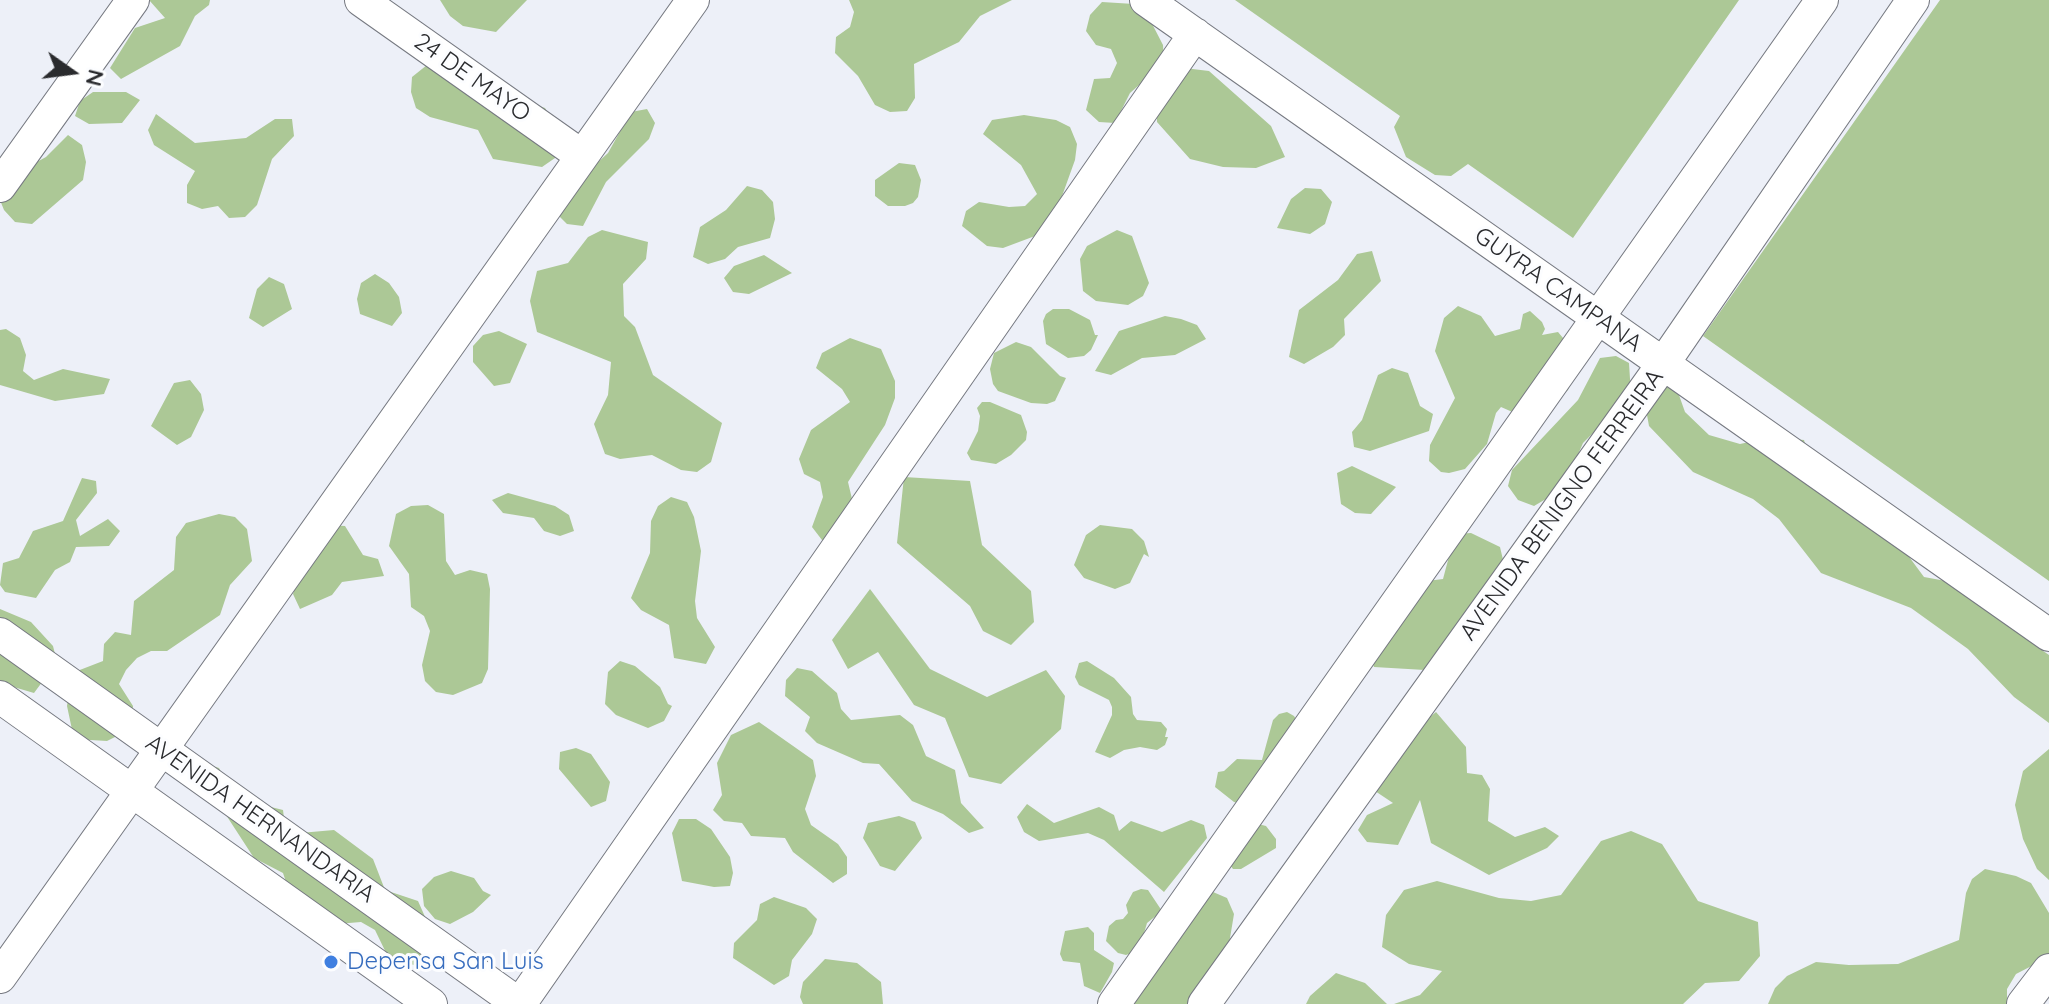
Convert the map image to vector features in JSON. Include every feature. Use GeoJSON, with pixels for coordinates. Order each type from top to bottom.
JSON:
{"type":"FeatureCollection","features":[{"type":"Feature","properties":{"kind":"street"},"geometry":{"type":"LineString","coordinates":[[0,186],[133,0]]}},
{"type":"Feature","properties":{"kind":"street","name":"24 DE MAYO"},"geometry":{"type":"LineString","coordinates":[[361,0],[582,156]]}},
{"type":"Feature","properties":{"kind":"street"},"geometry":{"type":"LineString","coordinates":[[0,977],[693,0]]}},
{"type":"Feature","properties":{"kind":"street","name":"GUYRA CAMPANA"},"geometry":{"type":"LineString","coordinates":[[1146,0],[2049,635]]}},
{"type":"Feature","properties":{"kind":"street"},"geometry":{"type":"LineString","coordinates":[[1114,1004],[1822,0]]}},
{"type":"Feature","properties":{"kind":"street","name":"AVENIDA BENIGNO FERREIRA"},"geometry":{"type":"LineString","coordinates":[[1204,1004],[1663,364],[1913,0]]}},
{"type":"Feature","properties":{"kind":"street"},"geometry":{"type":"LineString","coordinates":[[519,1004],[1195,34]]}},
{"type":"Feature","properties":{"kind":"street","name":"AVENIDA HERNANDARIA"},"geometry":{"type":"LineString","coordinates":[[0,634],[519,1004]]}},
{"type":"Feature","properties":{"kind":"street"},"geometry":{"type":"LineString","coordinates":[[0,697],[431,1004]]}},
{"type":"Feature","properties":{"kind":"street"},"geometry":{"type":"LineString","coordinates":[[2023,1004],[2049,970]]}},
{"type":"Feature","properties":{"kind":"green space"},"geometry":{"type":"Polygon","coordinates":[[[149,0],[210,0],[209,5],[195,16],[180,46],[121,79],[110,68],[135,28],[165,18],[149,0]]]}},
{"type":"Feature","properties":{"kind":"green space"},"geometry":{"type":"Polygon","coordinates":[[[440,0],[527,0],[496,32],[463,26],[450,16],[440,0]]]}},
{"type":"Feature","properties":{"kind":"green space"},"geometry":{"type":"Polygon","coordinates":[[[849,0],[1012,0],[980,16],[959,42],[914,64],[915,98],[907,111],[890,112],[875,105],[858,76],[835,53],[836,37],[850,27],[854,12],[849,0]]]}},
{"type":"Feature","properties":{"kind":"green space"},"geometry":{"type":"Polygon","coordinates":[[[1235,0],[1739,0],[1573,238],[1468,164],[1451,176],[1435,175],[1406,157],[1394,127],[1400,116],[1235,0]]]}},
{"type":"Feature","properties":{"kind":"green space"},"geometry":{"type":"Polygon","coordinates":[[[1940,0],[2049,0],[2049,581],[1703,336],[1940,0]]]}},
{"type":"Feature","properties":{"kind":"green space"},"geometry":{"type":"Polygon","coordinates":[[[1102,2],[1134,4],[1147,14],[1163,45],[1164,63],[1130,93],[1115,123],[1099,122],[1086,110],[1094,79],[1110,78],[1117,63],[1111,49],[1096,45],[1086,31],[1090,15],[1102,2]]]}},
{"type":"Feature","properties":{"kind":"green space"},"geometry":{"type":"Polygon","coordinates":[[[468,56],[501,93],[545,108],[554,123],[555,158],[542,167],[493,159],[478,130],[430,117],[416,108],[411,92],[412,77],[437,57],[468,56]]]}},
{"type":"Feature","properties":{"kind":"green space"},"geometry":{"type":"Polygon","coordinates":[[[1176,67],[1209,71],[1271,126],[1285,157],[1256,168],[1223,167],[1190,159],[1157,122],[1156,90],[1176,67]]]}},
{"type":"Feature","properties":{"kind":"green space"},"geometry":{"type":"Polygon","coordinates":[[[93,92],[126,92],[140,100],[122,123],[89,124],[75,116],[80,101],[93,92]]]}},
{"type":"Feature","properties":{"kind":"green space"},"geometry":{"type":"Polygon","coordinates":[[[647,109],[655,123],[649,139],[606,182],[583,226],[567,224],[555,212],[560,197],[608,153],[631,112],[647,109]]]}},
{"type":"Feature","properties":{"kind":"green space"},"geometry":{"type":"Polygon","coordinates":[[[156,114],[195,143],[246,138],[275,119],[292,119],[294,136],[272,159],[257,205],[245,217],[229,218],[218,206],[202,209],[187,203],[187,185],[195,171],[154,145],[148,130],[156,114]]]}},
{"type":"Feature","properties":{"kind":"green space"},"geometry":{"type":"Polygon","coordinates":[[[1024,115],[1056,120],[1070,127],[1077,144],[1075,160],[1057,210],[1035,236],[1003,248],[987,246],[962,226],[966,211],[979,202],[1025,206],[1037,194],[1021,165],[983,134],[992,120],[1024,115]]]}},
{"type":"Feature","properties":{"kind":"green space"},"geometry":{"type":"Polygon","coordinates":[[[68,135],[82,145],[86,162],[83,180],[32,224],[15,222],[0,200],[3,180],[46,157],[68,135]]]}},
{"type":"Feature","properties":{"kind":"green space"},"geometry":{"type":"Polygon","coordinates":[[[899,163],[915,165],[921,180],[918,197],[905,206],[888,206],[875,196],[875,180],[899,163]]]}},
{"type":"Feature","properties":{"kind":"green space"},"geometry":{"type":"Polygon","coordinates":[[[747,186],[762,190],[773,202],[775,219],[770,238],[738,247],[725,259],[708,264],[693,257],[700,227],[726,210],[747,186]]]}},
{"type":"Feature","properties":{"kind":"green space"},"geometry":{"type":"Polygon","coordinates":[[[1305,188],[1321,189],[1332,202],[1325,224],[1310,234],[1277,228],[1291,199],[1305,188]]]}},
{"type":"Feature","properties":{"kind":"green space"},"geometry":{"type":"Polygon","coordinates":[[[602,230],[648,242],[646,259],[623,284],[624,316],[635,327],[653,375],[722,423],[711,462],[697,472],[681,470],[652,455],[620,459],[605,454],[594,424],[608,395],[611,362],[537,332],[530,301],[537,271],[568,263],[588,237],[602,230]]]}},
{"type":"Feature","properties":{"kind":"green space"},"geometry":{"type":"Polygon","coordinates":[[[1117,230],[1132,236],[1149,283],[1143,296],[1128,305],[1096,301],[1083,291],[1080,259],[1087,246],[1117,230]]]}},
{"type":"Feature","properties":{"kind":"green space"},"geometry":{"type":"Polygon","coordinates":[[[1372,251],[1381,281],[1344,319],[1345,335],[1333,347],[1304,364],[1289,357],[1299,310],[1338,280],[1357,254],[1372,251]]]}},
{"type":"Feature","properties":{"kind":"green space"},"geometry":{"type":"Polygon","coordinates":[[[764,255],[792,273],[749,294],[733,292],[724,278],[734,266],[764,255]]]}},
{"type":"Feature","properties":{"kind":"green space"},"geometry":{"type":"Polygon","coordinates":[[[375,274],[389,283],[399,297],[402,313],[392,326],[360,314],[357,299],[361,283],[375,274]]]}},
{"type":"Feature","properties":{"kind":"green space"},"geometry":{"type":"Polygon","coordinates":[[[269,277],[284,284],[292,309],[263,327],[249,318],[257,289],[269,277]]]}},
{"type":"Feature","properties":{"kind":"green space"},"geometry":{"type":"Polygon","coordinates":[[[1458,306],[1481,316],[1495,336],[1520,329],[1523,314],[1530,311],[1542,322],[1545,329],[1542,335],[1558,332],[1574,351],[1576,367],[1568,390],[1541,410],[1517,414],[1501,407],[1496,413],[1487,444],[1465,469],[1449,473],[1441,472],[1429,461],[1430,445],[1455,398],[1435,351],[1444,318],[1458,306]]]}},
{"type":"Feature","properties":{"kind":"green space"},"geometry":{"type":"Polygon","coordinates":[[[1053,309],[1069,309],[1090,320],[1095,335],[1098,335],[1091,350],[1084,356],[1068,358],[1046,344],[1043,321],[1053,309]]]}},
{"type":"Feature","properties":{"kind":"green space"},"geometry":{"type":"Polygon","coordinates":[[[1165,316],[1197,325],[1206,339],[1175,355],[1142,358],[1111,375],[1095,371],[1119,331],[1165,316]]]}},
{"type":"Feature","properties":{"kind":"green space"},"geometry":{"type":"Polygon","coordinates":[[[6,329],[20,338],[26,355],[23,371],[34,380],[63,369],[110,379],[104,394],[55,401],[0,385],[0,330],[6,329]]]}},
{"type":"Feature","properties":{"kind":"green space"},"geometry":{"type":"Polygon","coordinates":[[[499,331],[527,344],[510,383],[494,386],[473,362],[473,346],[483,335],[499,331]]]}},
{"type":"Feature","properties":{"kind":"green space"},"geometry":{"type":"Polygon","coordinates":[[[850,338],[881,349],[895,381],[895,398],[885,425],[848,482],[852,499],[838,544],[822,540],[812,527],[823,497],[820,482],[804,474],[799,459],[811,430],[850,402],[842,389],[816,368],[822,353],[850,338]]]}},
{"type":"Feature","properties":{"kind":"green space"},"geometry":{"type":"Polygon","coordinates":[[[1016,342],[1031,347],[1060,376],[1066,378],[1055,401],[1031,403],[998,391],[993,384],[990,369],[994,353],[1016,342]]]}},
{"type":"Feature","properties":{"kind":"green space"},"geometry":{"type":"Polygon","coordinates":[[[1616,356],[1629,363],[1631,395],[1614,404],[1607,419],[1583,443],[1563,489],[1534,506],[1518,500],[1508,486],[1512,470],[1578,400],[1600,358],[1616,356]]]}},
{"type":"Feature","properties":{"kind":"green space"},"geometry":{"type":"Polygon","coordinates":[[[1392,368],[1408,373],[1420,406],[1433,414],[1429,431],[1370,451],[1354,447],[1352,432],[1362,420],[1378,375],[1392,368]]]}},
{"type":"Feature","properties":{"kind":"green space"},"geometry":{"type":"Polygon","coordinates":[[[190,380],[201,394],[204,410],[191,437],[177,445],[151,426],[174,383],[190,380]]]}},
{"type":"Feature","properties":{"kind":"green space"},"geometry":{"type":"Polygon","coordinates":[[[1674,381],[1685,412],[1709,435],[1740,444],[1772,437],[1804,440],[1813,471],[1904,550],[1924,577],[1957,583],[1986,599],[2033,644],[2049,655],[2049,723],[2014,697],[1968,649],[1911,608],[1821,573],[1779,519],[1753,499],[1693,472],[1649,426],[1643,393],[1674,381]]]}},
{"type":"Feature","properties":{"kind":"green space"},"geometry":{"type":"Polygon","coordinates":[[[982,402],[990,402],[1021,415],[1027,432],[1026,440],[996,464],[971,460],[967,453],[978,431],[980,416],[977,408],[982,402]]]}},
{"type":"Feature","properties":{"kind":"green space"},"geometry":{"type":"Polygon","coordinates":[[[1352,466],[1396,487],[1371,514],[1355,513],[1341,504],[1337,473],[1352,466]]]}},
{"type":"Feature","properties":{"kind":"green space"},"geometry":{"type":"Polygon","coordinates":[[[904,477],[970,481],[982,545],[1031,591],[1034,622],[1011,645],[983,631],[970,606],[897,543],[904,477]]]}},
{"type":"Feature","properties":{"kind":"green space"},"geometry":{"type":"Polygon","coordinates":[[[82,478],[96,481],[97,493],[76,520],[80,536],[108,519],[120,531],[109,546],[76,547],[70,562],[55,570],[36,598],[5,592],[0,585],[3,563],[19,558],[33,531],[63,521],[82,478]]]}},
{"type":"Feature","properties":{"kind":"green space"},"geometry":{"type":"Polygon","coordinates":[[[508,493],[555,506],[569,515],[574,531],[560,536],[544,531],[534,518],[503,513],[492,500],[508,493]]]}},
{"type":"Feature","properties":{"kind":"green space"},"geometry":{"type":"Polygon","coordinates":[[[671,497],[687,502],[694,517],[701,551],[695,601],[697,618],[715,647],[706,664],[674,658],[669,625],[641,610],[631,598],[650,553],[651,521],[658,506],[671,497]]]}},
{"type":"Feature","properties":{"kind":"green space"},"geometry":{"type":"Polygon","coordinates":[[[428,505],[444,514],[446,561],[455,575],[470,570],[487,574],[490,589],[488,669],[482,683],[453,695],[436,692],[425,681],[422,665],[430,631],[424,616],[411,607],[409,574],[389,546],[396,514],[411,506],[428,505]]]}},
{"type":"Feature","properties":{"kind":"green space"},"geometry":{"type":"Polygon","coordinates":[[[219,514],[235,517],[247,529],[252,561],[230,585],[220,615],[167,651],[151,651],[137,658],[126,670],[119,684],[133,706],[132,722],[121,734],[107,741],[74,739],[67,706],[72,673],[103,661],[104,644],[115,632],[131,635],[134,601],[174,570],[176,537],[186,523],[219,514]]]}},
{"type":"Feature","properties":{"kind":"green space"},"geometry":{"type":"Polygon","coordinates":[[[328,525],[345,526],[363,555],[378,559],[384,576],[342,582],[332,595],[300,609],[293,594],[303,564],[328,525]]]}},
{"type":"Feature","properties":{"kind":"green space"},"geometry":{"type":"Polygon","coordinates":[[[1100,525],[1132,529],[1144,541],[1149,557],[1144,554],[1130,583],[1115,589],[1084,578],[1074,565],[1086,535],[1100,525]]]}},
{"type":"Feature","properties":{"kind":"green space"},"geometry":{"type":"Polygon","coordinates":[[[1471,533],[1500,547],[1508,581],[1442,671],[1374,667],[1368,652],[1427,581],[1443,579],[1455,534],[1471,533]]]}},
{"type":"Feature","properties":{"kind":"green space"},"geometry":{"type":"Polygon","coordinates":[[[870,589],[930,669],[987,697],[1046,670],[1065,696],[1061,729],[1001,784],[969,777],[945,718],[914,705],[878,652],[848,669],[832,640],[870,589]]]}},
{"type":"Feature","properties":{"kind":"green space"},"geometry":{"type":"Polygon","coordinates":[[[0,609],[31,622],[53,646],[57,662],[34,693],[0,683],[0,609]]]}},
{"type":"Feature","properties":{"kind":"green space"},"geometry":{"type":"Polygon","coordinates":[[[620,661],[635,666],[660,687],[672,706],[664,721],[648,728],[616,715],[605,704],[608,672],[620,661]]]}},
{"type":"Feature","properties":{"kind":"green space"},"geometry":{"type":"Polygon","coordinates":[[[1087,661],[1114,678],[1131,697],[1137,720],[1161,722],[1167,729],[1165,745],[1157,750],[1140,747],[1124,750],[1110,758],[1095,752],[1112,715],[1112,707],[1109,700],[1079,685],[1075,677],[1079,663],[1087,661]]]}},
{"type":"Feature","properties":{"kind":"green space"},"geometry":{"type":"Polygon","coordinates":[[[797,668],[812,671],[837,693],[841,709],[851,720],[900,715],[913,725],[926,756],[955,770],[961,803],[984,828],[969,833],[943,814],[912,801],[879,764],[863,763],[817,743],[805,731],[810,717],[785,696],[786,680],[797,668]]]}},
{"type":"Feature","properties":{"kind":"green space"},"geometry":{"type":"Polygon","coordinates":[[[1287,712],[1294,716],[1308,738],[1250,806],[1234,802],[1215,787],[1218,772],[1224,771],[1237,759],[1262,760],[1273,720],[1287,712]]]}},
{"type":"Feature","properties":{"kind":"green space"},"geometry":{"type":"Polygon","coordinates":[[[1436,712],[1466,747],[1467,773],[1482,775],[1490,789],[1488,821],[1515,837],[1545,827],[1559,836],[1547,848],[1489,875],[1431,843],[1420,800],[1398,845],[1367,842],[1358,830],[1367,815],[1393,803],[1354,777],[1368,747],[1400,742],[1436,712]]]}},
{"type":"Feature","properties":{"kind":"green space"},"geometry":{"type":"Polygon","coordinates":[[[759,722],[813,760],[816,776],[805,809],[811,825],[838,844],[847,857],[847,874],[833,883],[793,852],[785,838],[751,836],[742,823],[724,821],[713,810],[722,795],[717,763],[731,735],[759,722]]]}},
{"type":"Feature","properties":{"kind":"green space"},"geometry":{"type":"Polygon","coordinates":[[[576,748],[591,754],[610,782],[606,801],[591,807],[559,769],[560,752],[576,748]]]}},
{"type":"Feature","properties":{"kind":"green space"},"geometry":{"type":"Polygon","coordinates":[[[2049,749],[2049,880],[2037,869],[2023,839],[2015,805],[2023,771],[2049,749]]]}},
{"type":"Feature","properties":{"kind":"green space"},"geometry":{"type":"Polygon","coordinates":[[[189,758],[219,768],[227,783],[242,787],[251,802],[283,810],[285,826],[300,833],[334,830],[373,859],[385,890],[418,901],[438,946],[436,962],[421,966],[390,961],[375,930],[361,922],[313,926],[299,921],[283,873],[254,858],[189,758]]]}},
{"type":"Feature","properties":{"kind":"green space"},"geometry":{"type":"Polygon","coordinates":[[[1027,804],[1054,823],[1099,807],[1114,815],[1119,831],[1131,821],[1162,832],[1191,820],[1204,825],[1207,838],[1164,892],[1104,840],[1088,833],[1039,841],[1024,832],[1017,817],[1027,804]]]}},
{"type":"Feature","properties":{"kind":"green space"},"geometry":{"type":"Polygon","coordinates":[[[899,816],[915,822],[922,838],[895,871],[880,866],[863,838],[868,823],[899,816]]]}},
{"type":"Feature","properties":{"kind":"green space"},"geometry":{"type":"Polygon","coordinates":[[[679,819],[696,819],[711,829],[730,857],[733,873],[730,886],[714,887],[682,881],[672,833],[679,819]]]}},
{"type":"Feature","properties":{"kind":"green space"},"geometry":{"type":"Polygon","coordinates":[[[1250,822],[1266,826],[1276,839],[1276,848],[1241,869],[1233,869],[1228,862],[1250,822]]]}},
{"type":"Feature","properties":{"kind":"green space"},"geometry":{"type":"Polygon","coordinates":[[[1631,831],[1662,844],[1698,901],[1758,922],[1760,956],[1739,981],[1705,983],[1683,1004],[1394,1004],[1420,995],[1442,971],[1409,964],[1382,947],[1386,915],[1404,890],[1437,881],[1499,898],[1531,901],[1561,895],[1601,841],[1631,831]]]}},
{"type":"Feature","properties":{"kind":"green space"},"geometry":{"type":"Polygon","coordinates":[[[1985,869],[2031,883],[2049,913],[2049,957],[2016,974],[2007,989],[2007,1004],[1768,1004],[1775,988],[1787,976],[1816,962],[1898,964],[1959,940],[1966,893],[1972,879],[1985,869]]]}},
{"type":"Feature","properties":{"kind":"green space"},"geometry":{"type":"Polygon","coordinates":[[[451,871],[474,878],[483,891],[491,895],[473,912],[450,924],[435,919],[424,906],[422,889],[434,877],[451,871]]]}},
{"type":"Feature","properties":{"kind":"green space"},"geometry":{"type":"Polygon","coordinates":[[[1148,890],[1162,911],[1147,923],[1140,947],[1126,955],[1118,953],[1106,941],[1109,926],[1123,919],[1128,913],[1126,905],[1133,892],[1148,890]]]}},
{"type":"Feature","properties":{"kind":"green space"},"geometry":{"type":"Polygon","coordinates":[[[1213,892],[1227,898],[1234,914],[1219,1004],[1108,1004],[1213,892]]]}},
{"type":"Feature","properties":{"kind":"green space"},"geometry":{"type":"Polygon","coordinates":[[[774,897],[806,908],[817,919],[812,934],[792,960],[789,976],[774,985],[733,958],[734,943],[757,920],[760,904],[774,897]]]}},
{"type":"Feature","properties":{"kind":"green space"},"geometry":{"type":"Polygon","coordinates":[[[1088,927],[1094,933],[1094,950],[1114,963],[1100,993],[1084,986],[1080,963],[1063,961],[1060,954],[1065,931],[1088,927]]]}},
{"type":"Feature","properties":{"kind":"green space"},"geometry":{"type":"Polygon","coordinates":[[[825,959],[857,963],[881,982],[883,1004],[803,1004],[800,997],[803,982],[825,959]]]}},
{"type":"Feature","properties":{"kind":"green space"},"geometry":{"type":"Polygon","coordinates":[[[1336,973],[1365,983],[1387,1004],[1306,1004],[1310,996],[1336,973]]]}},
{"type":"Feature","properties":{"kind":"place","name":"Depensa San Luis"},"geometry":{"type":"Point","coordinates":[331,962]}}]}
